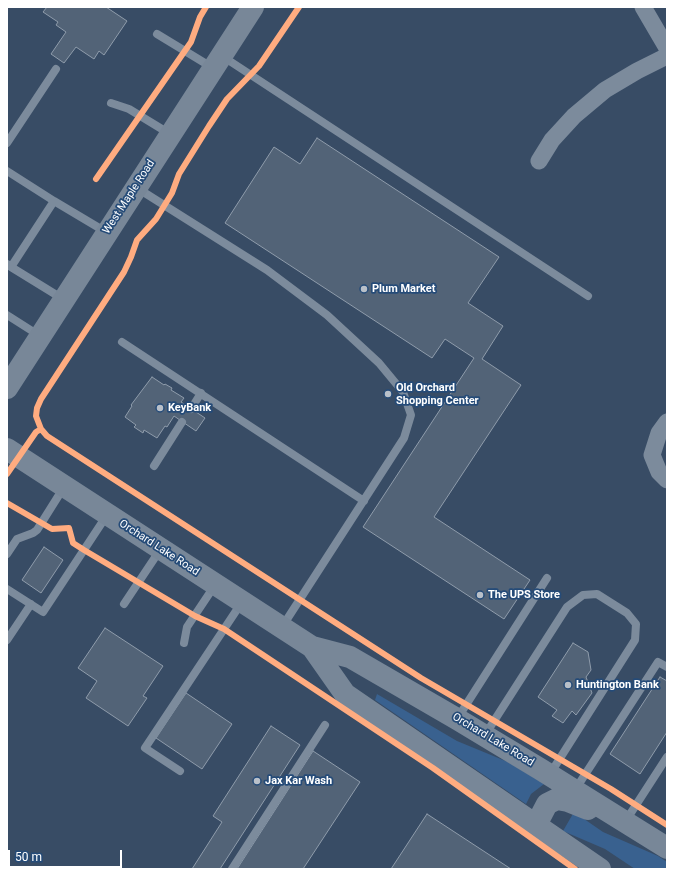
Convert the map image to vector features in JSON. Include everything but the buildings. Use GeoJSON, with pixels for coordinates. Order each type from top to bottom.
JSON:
{"type":"FeatureCollection","features":[{"type":"Feature","properties":{"kind":"main road","name":"West Maple Road"},"geometry":{"type":"LineString","coordinates":[[7,388],[253,7]]}},
{"type":"Feature","properties":{"kind":"main road","name":"Orchard Lake Road"},"geometry":{"type":"LineString","coordinates":[[7,449],[312,647],[350,657],[549,774],[667,848]]}},
{"type":"Feature","properties":{"kind":"main road","name":"Orchard Lake Road"},"geometry":{"type":"LineString","coordinates":[[312,647],[345,694],[600,869]]}},
{"type":"Feature","properties":{"kind":"main road"},"geometry":{"type":"LineString","coordinates":[[345,694],[346,685],[350,679],[356,675],[364,676],[409,691]]}},
{"type":"Feature","properties":{"kind":"main road"},"geometry":{"type":"LineString","coordinates":[[536,825],[547,804],[557,799],[568,801],[622,821]]}},
{"type":"Feature","properties":{"kind":"main road"},"geometry":{"type":"LineString","coordinates":[[567,847],[612,869]]}},
{"type":"Feature","properties":{"kind":"street"},"geometry":{"type":"LineString","coordinates":[[643,7],[667,48]]}},
{"type":"Feature","properties":{"kind":"street"},"geometry":{"type":"LineString","coordinates":[[539,161],[552,140],[574,116],[605,90],[637,71],[667,56]]}},
{"type":"Feature","properties":{"kind":"street"},"geometry":{"type":"LineString","coordinates":[[667,422],[659,433],[652,456],[659,472],[667,480]]}},
{"type":"Feature","properties":{"kind":"lane"},"geometry":{"type":"LineString","coordinates":[[158,34],[217,62],[588,296]]}},
{"type":"Feature","properties":{"kind":"lane"},"geometry":{"type":"LineString","coordinates":[[7,143],[56,69]]}},
{"type":"Feature","properties":{"kind":"lane"},"geometry":{"type":"LineString","coordinates":[[111,102],[129,109],[171,134]]}},
{"type":"Feature","properties":{"kind":"lane"},"geometry":{"type":"LineString","coordinates":[[7,171],[106,233]]}},
{"type":"Feature","properties":{"kind":"lane"},"geometry":{"type":"LineString","coordinates":[[137,187],[268,270],[334,322],[379,363],[403,392],[412,415],[404,438],[282,628]]}},
{"type":"Feature","properties":{"kind":"lane"},"geometry":{"type":"LineString","coordinates":[[54,201],[9,265],[64,300]]}},
{"type":"Feature","properties":{"kind":"lane"},"geometry":{"type":"LineString","coordinates":[[7,315],[41,336]]}},
{"type":"Feature","properties":{"kind":"lane"},"geometry":{"type":"LineString","coordinates":[[122,342],[364,501]]}},
{"type":"Feature","properties":{"kind":"lane"},"geometry":{"type":"LineString","coordinates":[[191,409],[201,393]]}},
{"type":"Feature","properties":{"kind":"lane"},"geometry":{"type":"LineString","coordinates":[[154,466],[182,422]]}},
{"type":"Feature","properties":{"kind":"lane"},"geometry":{"type":"LineString","coordinates":[[7,554],[17,539],[37,530],[65,487]]}},
{"type":"Feature","properties":{"kind":"lane"},"geometry":{"type":"LineString","coordinates":[[7,589],[43,612],[107,514]]}},
{"type":"Feature","properties":{"kind":"lane"},"geometry":{"type":"LineString","coordinates":[[124,604],[160,549]]}},
{"type":"Feature","properties":{"kind":"lane"},"geometry":{"type":"LineString","coordinates":[[457,719],[547,578]]}},
{"type":"Feature","properties":{"kind":"lane"},"geometry":{"type":"LineString","coordinates":[[184,643],[187,627],[216,584]]}},
{"type":"Feature","properties":{"kind":"lane"},"geometry":{"type":"LineString","coordinates":[[485,736],[567,607],[582,595],[597,594],[627,613],[636,624],[635,640],[549,774]]}},
{"type":"Feature","properties":{"kind":"lane"},"geometry":{"type":"LineString","coordinates":[[180,772],[145,748],[242,602]]}},
{"type":"Feature","properties":{"kind":"lane"},"geometry":{"type":"LineString","coordinates":[[7,640],[31,604]]}},
{"type":"Feature","properties":{"kind":"lane"},"geometry":{"type":"LineString","coordinates":[[574,790],[658,662],[667,667]]}},
{"type":"Feature","properties":{"kind":"lane"},"geometry":{"type":"LineString","coordinates":[[232,869],[325,725]]}},
{"type":"Feature","properties":{"kind":"lane"},"geometry":{"type":"LineString","coordinates":[[622,821],[667,757]]}},
{"type":"Feature","properties":{"kind":"shaded area"},"geometry":{"type":"Polygon","coordinates":[[[377,694],[457,741],[508,762],[544,784],[531,794],[526,804],[375,700],[377,694]]]}},
{"type":"Feature","properties":{"kind":"shaded area"},"geometry":{"type":"Polygon","coordinates":[[[574,812],[603,832],[658,856],[667,862],[667,869],[635,869],[605,849],[563,831],[574,812]]]}},
{"type":"Feature","properties":{"kind":"cycle path"},"geometry":{"type":"LineString","coordinates":[[96,179],[191,42],[200,17],[206,7]]}},
{"type":"Feature","properties":{"kind":"cycle path"},"geometry":{"type":"LineString","coordinates":[[299,7],[259,66],[227,99],[179,174],[172,193],[156,219],[137,240],[124,272],[41,399],[37,408],[36,416],[41,429],[47,436],[421,678],[611,789],[667,825]]}},
{"type":"Feature","properties":{"kind":"cycle path"},"geometry":{"type":"LineString","coordinates":[[7,474],[36,432],[41,429]]}},
{"type":"Feature","properties":{"kind":"cycle path"},"geometry":{"type":"LineString","coordinates":[[7,503],[52,529],[69,528],[73,543],[195,616],[224,629],[433,768],[575,869]]}},
{"type":"Feature","properties":{"kind":"place","name":"Plum Market"},"geometry":{"type":"Point","coordinates":[364,289]}},
{"type":"Feature","properties":{"kind":"place","name":"Old Orchard Shopping Center"},"geometry":{"type":"Point","coordinates":[388,394]}},
{"type":"Feature","properties":{"kind":"place","name":"KeyBank"},"geometry":{"type":"Point","coordinates":[160,408]}},
{"type":"Feature","properties":{"kind":"place","name":"The UPS Store"},"geometry":{"type":"Point","coordinates":[480,595]}},
{"type":"Feature","properties":{"kind":"place","name":"Huntington Bank"},"geometry":{"type":"Point","coordinates":[568,685]}},
{"type":"Feature","properties":{"kind":"place","name":"Jax Kar Wash"},"geometry":{"type":"Point","coordinates":[257,781]}}]}
